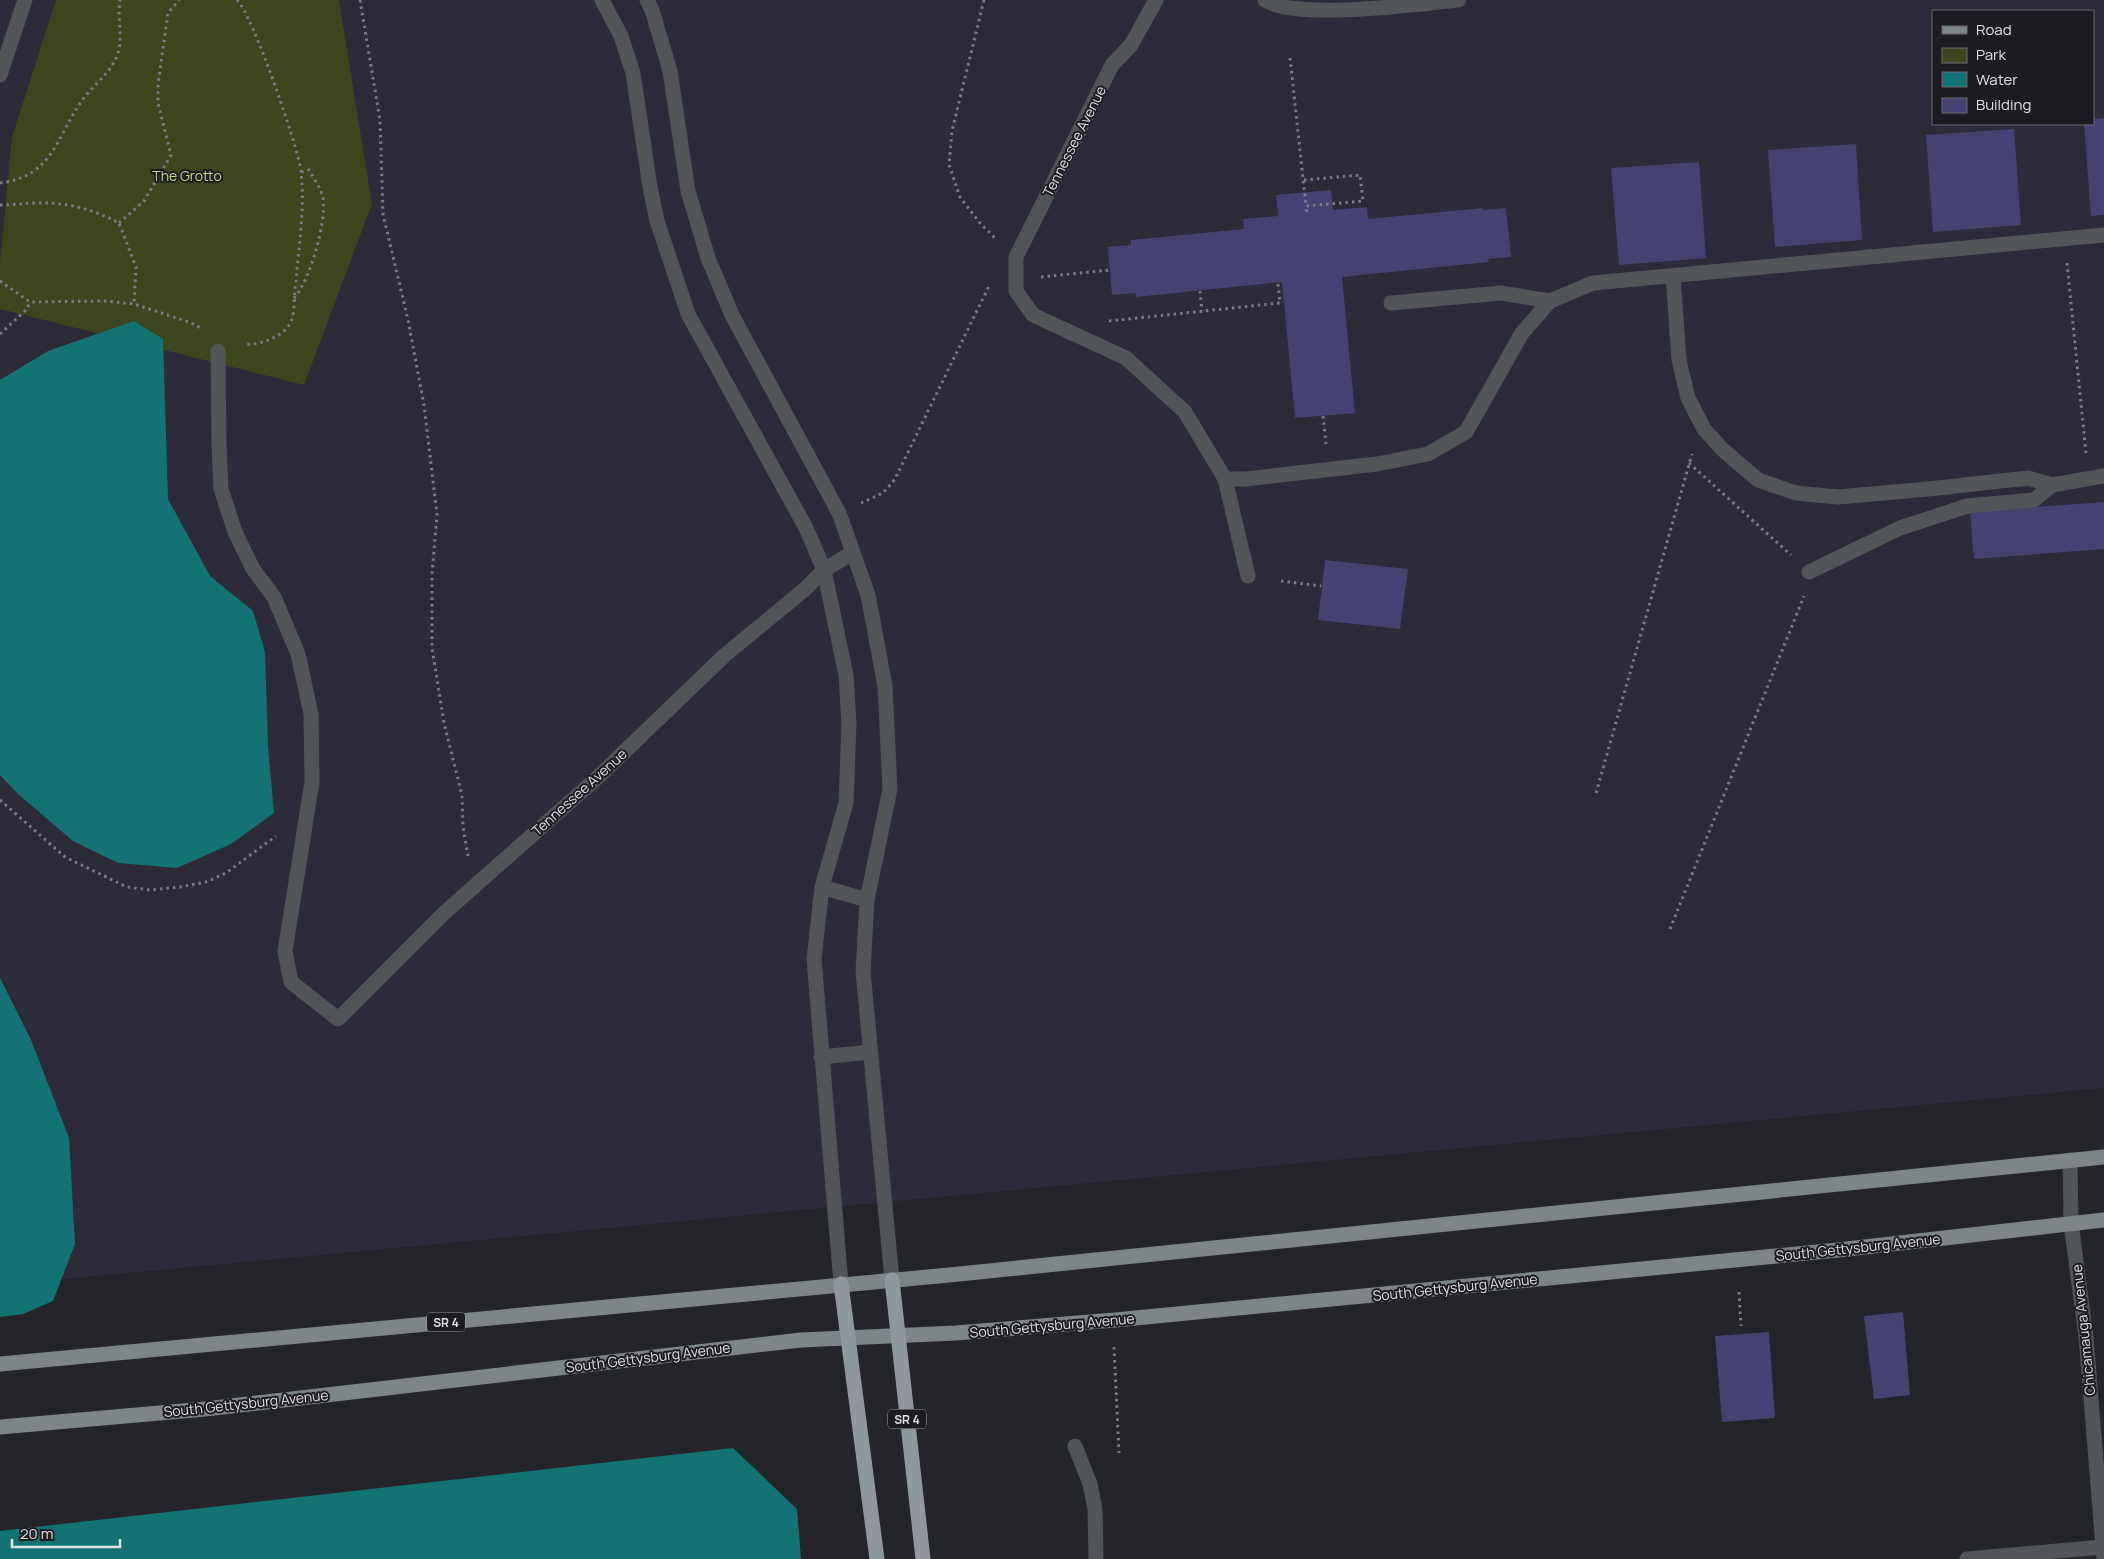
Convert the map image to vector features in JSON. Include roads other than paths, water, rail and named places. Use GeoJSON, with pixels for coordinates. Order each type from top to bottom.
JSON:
{"type":"FeatureCollection","features":[{"type":"Feature","properties":{"kind":"highway","name":"SR 4"},"geometry":{"type":"LineString","coordinates":[[892,1280],[923,1559]]}},
{"type":"Feature","properties":{"kind":"highway"},"geometry":{"type":"LineString","coordinates":[[841,1284],[877,1559]]}},
{"type":"Feature","properties":{"kind":"main road"},"geometry":{"type":"LineString","coordinates":[[892,1280],[2104,1157]]}},
{"type":"Feature","properties":{"kind":"main road","name":"South Gettysburg Avenue"},"geometry":{"type":"LineString","coordinates":[[0,1427],[205,1408],[767,1343],[956,1333],[1125,1319],[1838,1250],[2104,1220]]}},
{"type":"Feature","properties":{"kind":"main road","name":"SR 4"},"geometry":{"type":"LineString","coordinates":[[0,1364],[892,1280]]}},
{"type":"Feature","properties":{"kind":"street"},"geometry":{"type":"LineString","coordinates":[[0,75],[16,22],[25,0]]}},
{"type":"Feature","properties":{"kind":"street"},"geometry":{"type":"LineString","coordinates":[[602,0],[620,36],[633,73],[650,188],[657,221],[688,314],[806,528],[824,570],[846,675],[849,724],[846,802],[822,887],[814,959],[841,1284]]}},
{"type":"Feature","properties":{"kind":"street"},"geometry":{"type":"LineString","coordinates":[[647,0],[652,10],[670,71],[688,190],[708,258],[732,316],[839,513],[868,595],[885,686],[890,789],[867,900],[863,971],[892,1280]]}},
{"type":"Feature","properties":{"kind":"street","name":"Tennessee Avenue"},"geometry":{"type":"LineString","coordinates":[[1156,0],[1131,45],[1112,65],[1016,257],[1016,291],[1033,315],[1126,358],[1185,412],[1224,479]]}},
{"type":"Feature","properties":{"kind":"street"},"geometry":{"type":"LineString","coordinates":[[1265,0],[1286,8],[1334,10],[1459,0]]}},
{"type":"Feature","properties":{"kind":"street"},"geometry":{"type":"LineString","coordinates":[[1248,576],[1224,479],[1245,479],[1378,464],[1428,454],[1466,432],[1522,333],[1550,301],[1593,283],[2104,235]]}},
{"type":"Feature","properties":{"kind":"street"},"geometry":{"type":"LineString","coordinates":[[1673,276],[1679,360],[1688,398],[1704,429],[1722,449],[1758,480],[1796,493],[1838,497],[1928,490],[2028,478],[2052,485],[2104,476]]}},
{"type":"Feature","properties":{"kind":"street"},"geometry":{"type":"LineString","coordinates":[[1392,303],[1501,293],[1550,301]]}},
{"type":"Feature","properties":{"kind":"street","name":"Tennessee Avenue"},"geometry":{"type":"LineString","coordinates":[[218,351],[221,489],[234,532],[253,569],[274,597],[298,654],[311,714],[312,782],[285,951],[291,982],[338,1019],[443,914],[597,778],[725,655],[804,590],[824,570],[852,553]]}},
{"type":"Feature","properties":{"kind":"street"},"geometry":{"type":"LineString","coordinates":[[1809,572],[1900,528],[1967,506],[2034,500],[2052,485]]}},
{"type":"Feature","properties":{"kind":"street"},"geometry":{"type":"LineString","coordinates":[[822,887],[867,900]]}},
{"type":"Feature","properties":{"kind":"street"},"geometry":{"type":"LineString","coordinates":[[821,1057],[870,1052]]}},
{"type":"Feature","properties":{"kind":"street","name":"Chicamauga Avenue"},"geometry":{"type":"LineString","coordinates":[[2070,1160],[2070,1223],[2086,1337],[2103,1553]]}},
{"type":"Feature","properties":{"kind":"street"},"geometry":{"type":"LineString","coordinates":[[1075,1446],[1092,1492],[1095,1509],[1096,1559]]}},
{"type":"Feature","properties":{"kind":"street"},"geometry":{"type":"LineString","coordinates":[[1967,1559],[2103,1553]]}},
{"type":"Feature","properties":{"kind":"water"},"geometry":{"type":"Polygon","coordinates":[[[134,321],[163,339],[168,499],[210,576],[253,611],[265,652],[268,746],[274,813],[231,844],[177,868],[118,863],[73,841],[18,794],[0,775],[0,380],[48,351],[134,321]]]}},
{"type":"Feature","properties":{"kind":"water"},"geometry":{"type":"Polygon","coordinates":[[[0,978],[31,1040],[69,1138],[75,1244],[53,1301],[23,1314],[0,1317],[0,978]]]}},
{"type":"Feature","properties":{"kind":"water"},"geometry":{"type":"Polygon","coordinates":[[[733,1448],[797,1509],[801,1559],[0,1559],[0,1531],[733,1448]]]}},
{"type":"Feature","properties":{"kind":"park label","name":"The Grotto"},"geometry":{"type":"Point","coordinates":[187,175]}}]}
